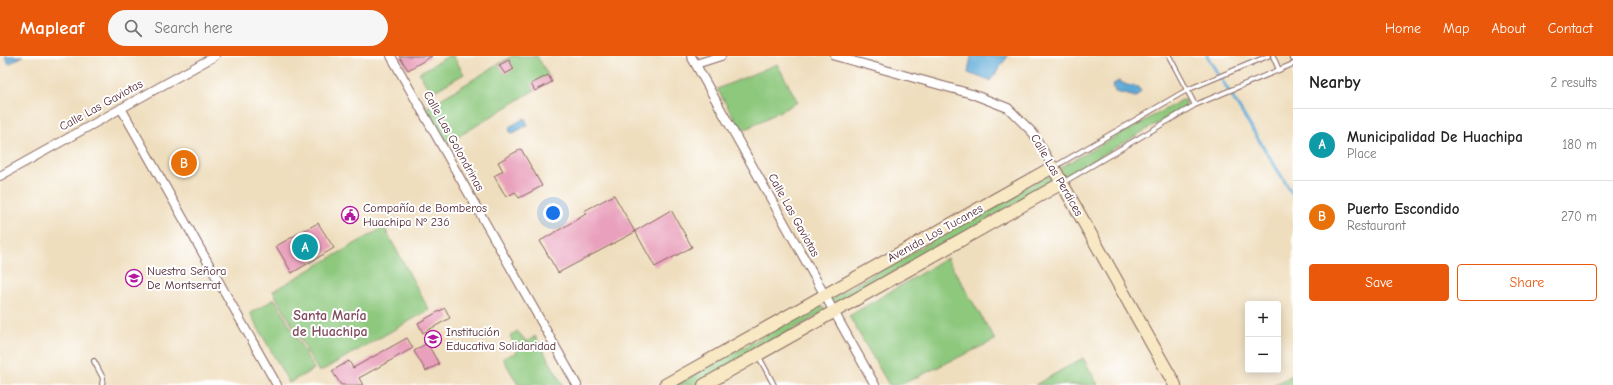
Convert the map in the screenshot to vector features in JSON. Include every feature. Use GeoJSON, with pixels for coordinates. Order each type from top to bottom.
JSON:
{"type":"FeatureCollection","features":[{"type":"Feature","properties":{"kind":"street","name":"Calle Las Gaviotas"},"geometry":{"type":"LineString","coordinates":[[0,176],[215,56]]}},
{"type":"Feature","properties":{"kind":"street","name":"Calle Las Golondrinas"},"geometry":{"type":"LineString","coordinates":[[392,56],[577,385]]}},
{"type":"Feature","properties":{"kind":"street","name":"Calle Las Gaviotas"},"geometry":{"type":"LineString","coordinates":[[691,56],[875,385]]}},
{"type":"Feature","properties":{"kind":"street"},"geometry":{"type":"LineString","coordinates":[[696,64],[721,56]]}},
{"type":"Feature","properties":{"kind":"street","name":"Calle Las Perdices"},"geometry":{"type":"LineString","coordinates":[[834,56],[972,94],[1008,108],[1033,134],[1053,167],[1175,385]]}},
{"type":"Feature","properties":{"kind":"street"},"geometry":{"type":"LineString","coordinates":[[121,108],[277,385]]}},
{"type":"Feature","properties":{"kind":"street","name":"Avenida Los Tucanes"},"geometry":{"type":"LineString","coordinates":[[665,385],[1053,167]]}},
{"type":"Feature","properties":{"kind":"street","name":"Avenida Los Tucanes"},"geometry":{"type":"LineString","coordinates":[[704,385],[1062,183]]}},
{"type":"Feature","properties":{"kind":"lane"},"geometry":{"type":"LineString","coordinates":[[1169,56],[1195,105]]}},
{"type":"Feature","properties":{"kind":"lane","name":"Avenida Los Tucanes"},"geometry":{"type":"LineString","coordinates":[[1053,167],[1187,90],[1268,56]]}},
{"type":"Feature","properties":{"kind":"lane"},"geometry":{"type":"LineString","coordinates":[[1273,56],[1278,70]]}},
{"type":"Feature","properties":{"kind":"lane"},"geometry":{"type":"LineString","coordinates":[[1291,56],[1293,60]]}},
{"type":"Feature","properties":{"kind":"lane","name":"Avenida Los Tucanes"},"geometry":{"type":"LineString","coordinates":[[1062,183],[1211,96],[1293,64]]}},
{"type":"Feature","properties":{"kind":"lane"},"geometry":{"type":"LineString","coordinates":[[758,355],[774,385]]}},
{"type":"Feature","properties":{"kind":"lane"},"geometry":{"type":"LineString","coordinates":[[94,361],[103,378],[102,385]]}},
{"type":"Feature","properties":{"kind":"green space"},"geometry":{"type":"Polygon","coordinates":[[[448,56],[453,56],[464,74],[431,93],[419,73],[448,56]]]}},
{"type":"Feature","properties":{"kind":"green space"},"geometry":{"type":"Polygon","coordinates":[[[512,56],[537,56],[551,80],[448,143],[426,108],[512,56]]]}},
{"type":"Feature","properties":{"kind":"green space"},"geometry":{"type":"Polygon","coordinates":[[[777,64],[798,102],[742,131],[717,89],[777,64]]]}},
{"type":"Feature","properties":{"kind":"green space"},"geometry":{"type":"Polygon","coordinates":[[[1182,100],[1185,100],[1186,107],[1064,177],[1059,168],[1182,100]]]}},
{"type":"Feature","properties":{"kind":"green space"},"geometry":{"type":"Polygon","coordinates":[[[1045,176],[1049,176],[1052,183],[835,305],[831,300],[834,297],[1045,176]]]}},
{"type":"Feature","properties":{"kind":"green space"},"geometry":{"type":"Polygon","coordinates":[[[384,227],[429,310],[319,372],[273,291],[384,227]]]}},
{"type":"Feature","properties":{"kind":"green space"},"geometry":{"type":"Polygon","coordinates":[[[947,258],[995,340],[900,385],[889,385],[849,316],[947,258]]]}},
{"type":"Feature","properties":{"kind":"green space"},"geometry":{"type":"Polygon","coordinates":[[[275,299],[314,369],[289,383],[250,313],[275,299]]]}},
{"type":"Feature","properties":{"kind":"green space"},"geometry":{"type":"Polygon","coordinates":[[[819,305],[825,309],[822,313],[695,385],[676,385],[819,305]]]}},
{"type":"Feature","properties":{"kind":"green space"},"geometry":{"type":"Polygon","coordinates":[[[517,331],[527,342],[535,336],[563,385],[518,385],[503,358],[517,352],[510,336],[517,331]]]}},
{"type":"Feature","properties":{"kind":"green space"},"geometry":{"type":"Polygon","coordinates":[[[1083,358],[1098,385],[1035,385],[1083,358]]]}},
{"type":"Feature","properties":{"kind":"green space"},"geometry":{"type":"Polygon","coordinates":[[[1293,375],[1293,385],[1273,385],[1293,375]]]}},
{"type":"Feature","properties":{"kind":"water"},"geometry":{"type":"Polygon","coordinates":[[[5,56],[23,56],[9,64],[5,56]]]}},
{"type":"Feature","properties":{"kind":"water"},"geometry":{"type":"Polygon","coordinates":[[[971,56],[1008,56],[990,81],[968,73],[971,56]]]}},
{"type":"Feature","properties":{"kind":"water"},"geometry":{"type":"Polygon","coordinates":[[[1119,81],[1127,85],[1139,87],[1141,92],[1136,97],[1115,92],[1113,84],[1119,81]]]}},
{"type":"Feature","properties":{"kind":"water"},"geometry":{"type":"Polygon","coordinates":[[[525,118],[528,125],[513,133],[510,132],[509,127],[525,118]]]}},
{"type":"Feature","properties":{"kind":"building"},"geometry":{"type":"Polygon","coordinates":[[[399,56],[432,56],[408,70],[399,56]]]}},
{"type":"Feature","properties":{"kind":"building"},"geometry":{"type":"Polygon","coordinates":[[[509,60],[514,69],[505,74],[499,65],[509,60]]]}},
{"type":"Feature","properties":{"kind":"building"},"geometry":{"type":"Polygon","coordinates":[[[548,75],[552,82],[535,91],[531,84],[548,75]]]}},
{"type":"Feature","properties":{"kind":"building"},"geometry":{"type":"Polygon","coordinates":[[[521,149],[542,186],[519,198],[515,192],[506,197],[494,176],[503,171],[498,162],[521,149]]]}},
{"type":"Feature","properties":{"kind":"building"},"geometry":{"type":"Polygon","coordinates":[[[614,195],[635,232],[558,273],[540,241],[586,214],[584,211],[614,195]]]}},
{"type":"Feature","properties":{"kind":"building"},"geometry":{"type":"Polygon","coordinates":[[[671,210],[692,247],[655,267],[635,231],[671,210]]]}},
{"type":"Feature","properties":{"kind":"building"},"geometry":{"type":"Polygon","coordinates":[[[318,223],[334,248],[292,273],[276,246],[318,223]]]}},
{"type":"Feature","properties":{"kind":"building"},"geometry":{"type":"Polygon","coordinates":[[[445,308],[450,318],[423,333],[418,323],[445,308]]]}},
{"type":"Feature","properties":{"kind":"building"},"geometry":{"type":"Polygon","coordinates":[[[407,338],[413,348],[359,378],[363,385],[341,385],[332,371],[349,361],[353,368],[407,338]]]}},
{"type":"Feature","properties":{"kind":"building"},"geometry":{"type":"Polygon","coordinates":[[[427,343],[439,364],[426,371],[414,351],[427,343]]]}},
{"type":"Feature","properties":{"kind":"waterway"},"geometry":{"type":"LineString","coordinates":[[1207,56],[1293,195]]}},
{"type":"Feature","properties":{"kind":"place","name":"Puerto Escondido"},"geometry":{"type":"Point","coordinates":[184,163]}},
{"type":"Feature","properties":{"kind":"place","name":"Compañía de Bomberos Huachipa Nº 236"},"geometry":{"type":"Point","coordinates":[350,215]}},
{"type":"Feature","properties":{"kind":"place","name":"Municipalidad De Huachipa"},"geometry":{"type":"Point","coordinates":[305,247]}},
{"type":"Feature","properties":{"kind":"place","name":"Nuestra Señora De Montserrat"},"geometry":{"type":"Point","coordinates":[134,278]}},
{"type":"Feature","properties":{"kind":"place","name":"Institución Educativa Solidaridad"},"geometry":{"type":"Point","coordinates":[433,339]}},
{"type":"Feature","properties":{"kind":"district","name":"Santa María de Huachipa"},"geometry":{"type":"Point","coordinates":[330,324]}}]}
